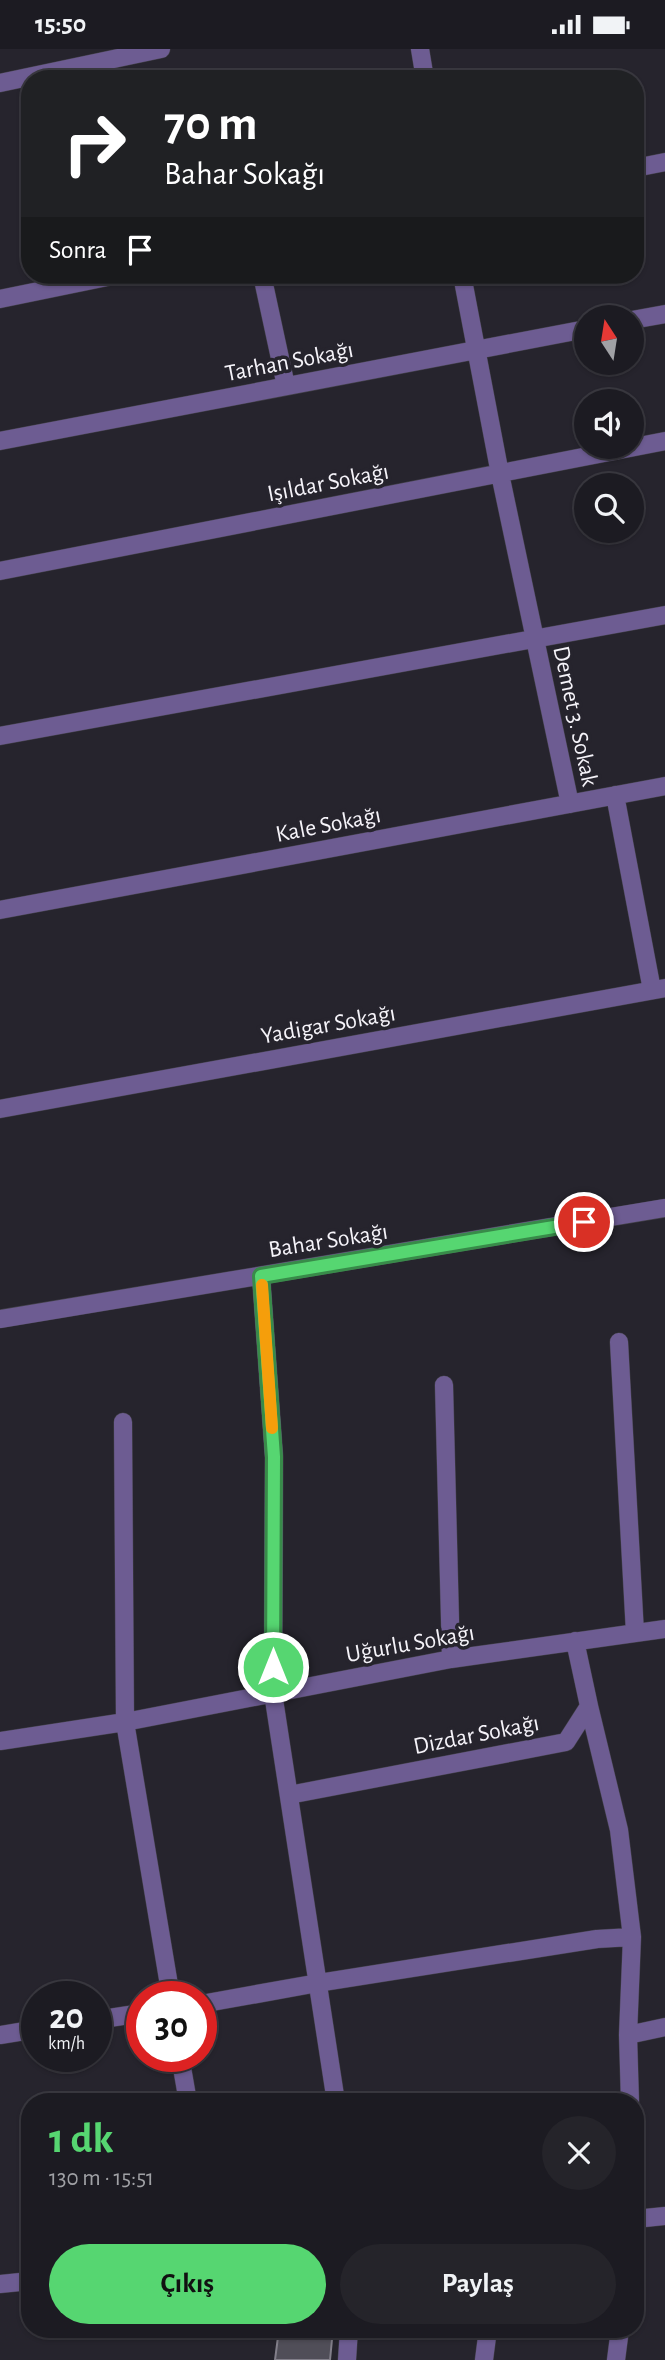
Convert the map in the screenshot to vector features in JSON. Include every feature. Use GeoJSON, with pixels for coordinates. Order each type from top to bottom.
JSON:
{"type":"FeatureCollection","features":[{"type":"Feature","properties":{"kind":"street"},"geometry":{"type":"LineString","coordinates":[[61,70],[160,49]]}},
{"type":"Feature","properties":{"kind":"street"},"geometry":{"type":"LineString","coordinates":[[420,49],[424,70]]}},
{"type":"Feature","properties":{"kind":"street"},"geometry":{"type":"LineString","coordinates":[[0,83],[21,79]]}},
{"type":"Feature","properties":{"kind":"street"},"geometry":{"type":"LineString","coordinates":[[644,166],[665,162]]}},
{"type":"Feature","properties":{"kind":"street"},"geometry":{"type":"LineString","coordinates":[[0,299],[73,284]]}},
{"type":"Feature","properties":{"kind":"street"},"geometry":{"type":"LineString","coordinates":[[264,284],[286,386]]}},
{"type":"Feature","properties":{"kind":"street","name":"Demet 3. Sokak"},"geometry":{"type":"LineString","coordinates":[[464,284],[500,474],[570,804]]}},
{"type":"Feature","properties":{"kind":"street"},"geometry":{"type":"LineString","coordinates":[[644,318],[665,314]]}},
{"type":"Feature","properties":{"kind":"street","name":"Tarhan Sokağı"},"geometry":{"type":"LineString","coordinates":[[0,441],[574,331]]}},
{"type":"Feature","properties":{"kind":"street","name":"Işıldar Sokağı"},"geometry":{"type":"LineString","coordinates":[[0,571],[665,441]]}},
{"type":"Feature","properties":{"kind":"street"},"geometry":{"type":"LineString","coordinates":[[0,736],[665,615]]}},
{"type":"Feature","properties":{"kind":"street","name":"Kale Sokağı"},"geometry":{"type":"LineString","coordinates":[[0,910],[665,786]]}},
{"type":"Feature","properties":{"kind":"street"},"geometry":{"type":"LineString","coordinates":[[615,796],[659,989]]}},
{"type":"Feature","properties":{"kind":"street","name":"Yadigar Sokağı"},"geometry":{"type":"LineString","coordinates":[[0,1109],[659,989]]}},
{"type":"Feature","properties":{"kind":"street","name":"Bahar Sokağı"},"geometry":{"type":"LineString","coordinates":[[0,1319],[665,1208]]}},
{"type":"Feature","properties":{"kind":"street"},"geometry":{"type":"LineString","coordinates":[[261,1276],[274,1457],[273,1693],[335,2093]]}},
{"type":"Feature","properties":{"kind":"street"},"geometry":{"type":"LineString","coordinates":[[619,1342],[635,1633]]}},
{"type":"Feature","properties":{"kind":"street"},"geometry":{"type":"LineString","coordinates":[[444,1385],[450,1659]]}},
{"type":"Feature","properties":{"kind":"street"},"geometry":{"type":"LineString","coordinates":[[123,1422],[125,1721],[168,1981]]}},
{"type":"Feature","properties":{"kind":"street","name":"Uğurlu Sokağı"},"geometry":{"type":"LineString","coordinates":[[0,1741],[125,1721],[450,1659],[665,1629]]}},
{"type":"Feature","properties":{"kind":"street"},"geometry":{"type":"LineString","coordinates":[[575,1641],[619,1830],[632,1937],[628,2035],[630,2093]]}},
{"type":"Feature","properties":{"kind":"street","name":"Dizdar Sokağı"},"geometry":{"type":"LineString","coordinates":[[289,1795],[566,1742],[589,1706]]}},
{"type":"Feature","properties":{"kind":"street"},"geometry":{"type":"LineString","coordinates":[[217,2001],[597,1939],[632,1937]]}},
{"type":"Feature","properties":{"kind":"street"},"geometry":{"type":"LineString","coordinates":[[628,2035],[665,2027]]}},
{"type":"Feature","properties":{"kind":"street"},"geometry":{"type":"LineString","coordinates":[[0,2035],[21,2032]]}},
{"type":"Feature","properties":{"kind":"street"},"geometry":{"type":"LineString","coordinates":[[183,2072],[186,2093]]}},
{"type":"Feature","properties":{"kind":"street"},"geometry":{"type":"LineString","coordinates":[[644,2218],[665,2216]]}},
{"type":"Feature","properties":{"kind":"street"},"geometry":{"type":"LineString","coordinates":[[0,2284],[21,2281]]}},
{"type":"Feature","properties":{"kind":"street"},"geometry":{"type":"LineString","coordinates":[[347,2360],[348,2338]]}},
{"type":"Feature","properties":{"kind":"street"},"geometry":{"type":"LineString","coordinates":[[484,2360],[487,2338]]}},
{"type":"Feature","properties":{"kind":"street"},"geometry":{"type":"LineString","coordinates":[[616,2360],[619,2338]]}},
{"type":"Feature","properties":{"kind":"building"},"geometry":{"type":"Polygon","coordinates":[[[278,2338],[332,2338],[330,2360],[275,2360],[278,2338]]]}},
{"type":"Feature","properties":{"kind":"slow traffic"},"geometry":{"type":"LineString","coordinates":[[262,1285],[272,1428]]}},
{"type":"Feature","properties":{"kind":"route"},"geometry":{"type":"LineString","coordinates":[[273,1667],[274,1457],[261,1276],[584,1222]]}}]}
